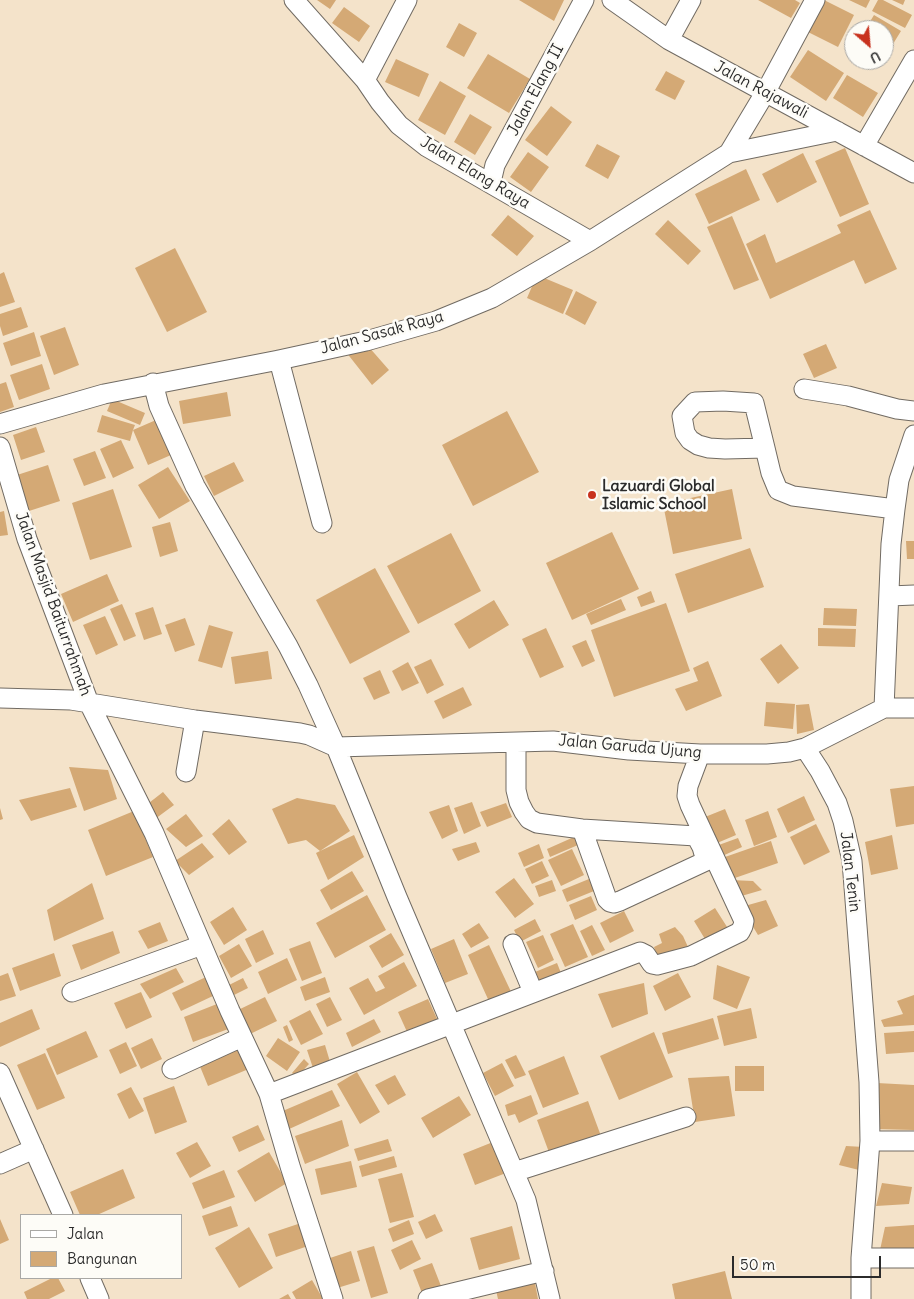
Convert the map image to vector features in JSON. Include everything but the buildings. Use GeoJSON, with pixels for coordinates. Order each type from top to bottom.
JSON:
{"type":"FeatureCollection","features":[{"type":"Feature","properties":{"kind":"street","name":"Jalan Elang Raya"},"geometry":{"type":"LineString","coordinates":[[294,0],[365,80],[399,125],[427,147],[491,182],[590,241]]}},
{"type":"Feature","properties":{"kind":"street"},"geometry":{"type":"LineString","coordinates":[[365,80],[407,0]]}},
{"type":"Feature","properties":{"kind":"street","name":"Jalan Elang II"},"geometry":{"type":"LineString","coordinates":[[491,182],[495,165],[584,0]]}},
{"type":"Feature","properties":{"kind":"street","name":"Jalan Rajawali"},"geometry":{"type":"LineString","coordinates":[[612,0],[669,40],[914,173]]}},
{"type":"Feature","properties":{"kind":"street"},"geometry":{"type":"LineString","coordinates":[[669,40],[691,0]]}},
{"type":"Feature","properties":{"kind":"street","name":"Jalan Sasak Raya"},"geometry":{"type":"LineString","coordinates":[[729,153],[765,93],[816,0]]}},
{"type":"Feature","properties":{"kind":"street"},"geometry":{"type":"LineString","coordinates":[[864,146],[914,60]]}},
{"type":"Feature","properties":{"kind":"street","name":"Jalan Sasak Raya"},"geometry":{"type":"LineString","coordinates":[[0,424],[104,394],[366,341],[436,321],[492,298],[590,241],[729,153],[837,131]]}},
{"type":"Feature","properties":{"kind":"street"},"geometry":{"type":"LineString","coordinates":[[279,360],[322,523]]}},
{"type":"Feature","properties":{"kind":"street"},"geometry":{"type":"LineString","coordinates":[[152,383],[195,486],[288,646],[336,747],[526,1200],[550,1299]]}},
{"type":"Feature","properties":{"kind":"street"},"geometry":{"type":"LineString","coordinates":[[804,389],[848,396],[897,409],[914,411]]}},
{"type":"Feature","properties":{"kind":"street"},"geometry":{"type":"LineString","coordinates":[[884,708],[894,509],[907,480],[914,435]]}},
{"type":"Feature","properties":{"kind":"street","name":"Jalan Masjid Baiturrahmah"},"geometry":{"type":"LineString","coordinates":[[0,447],[17,510],[33,557],[89,703],[154,832],[242,1038],[269,1094],[333,1299]]}},
{"type":"Feature","properties":{"kind":"street"},"geometry":{"type":"LineString","coordinates":[[765,448],[774,483],[778,490],[784,493],[793,496],[894,509]]}},
{"type":"Feature","properties":{"kind":"street"},"geometry":{"type":"LineString","coordinates":[[890,596],[914,595]]}},
{"type":"Feature","properties":{"kind":"street"},"geometry":{"type":"LineString","coordinates":[[0,698],[50,698],[195,720],[300,732],[336,747]]}},
{"type":"Feature","properties":{"kind":"street","name":"Jalan Garuda Ujung"},"geometry":{"type":"LineString","coordinates":[[336,747],[553,741],[700,754],[767,754],[789,752],[804,748],[884,708],[914,708]]}},
{"type":"Feature","properties":{"kind":"street"},"geometry":{"type":"LineString","coordinates":[[186,772],[195,720]]}},
{"type":"Feature","properties":{"kind":"street"},"geometry":{"type":"LineString","coordinates":[[516,743],[516,790],[519,802],[529,819],[537,823],[582,829],[696,836],[702,847],[706,862],[614,903],[607,900],[582,829]]}},
{"type":"Feature","properties":{"kind":"street","name":"Jalan Tenin"},"geometry":{"type":"LineString","coordinates":[[804,748],[820,771],[837,803],[852,861],[869,1082],[870,1141],[861,1258],[861,1299]]}},
{"type":"Feature","properties":{"kind":"street"},"geometry":{"type":"LineString","coordinates":[[269,1094],[640,952],[646,955],[654,965],[691,956],[740,932],[744,926],[744,921],[687,796],[688,786],[700,754]]}},
{"type":"Feature","properties":{"kind":"street"},"geometry":{"type":"LineString","coordinates":[[513,944],[533,992]]}},
{"type":"Feature","properties":{"kind":"street"},"geometry":{"type":"LineString","coordinates":[[72,992],[202,945]]}},
{"type":"Feature","properties":{"kind":"street"},"geometry":{"type":"LineString","coordinates":[[172,1069],[242,1038]]}},
{"type":"Feature","properties":{"kind":"street"},"geometry":{"type":"LineString","coordinates":[[0,1073],[63,1214]]}},
{"type":"Feature","properties":{"kind":"street"},"geometry":{"type":"LineString","coordinates":[[514,1172],[686,1117]]}},
{"type":"Feature","properties":{"kind":"street"},"geometry":{"type":"LineString","coordinates":[[870,1141],[914,1141]]}},
{"type":"Feature","properties":{"kind":"street"},"geometry":{"type":"LineString","coordinates":[[0,1164],[34,1148]]}},
{"type":"Feature","properties":{"kind":"street"},"geometry":{"type":"LineString","coordinates":[[861,1258],[914,1258]]}},
{"type":"Feature","properties":{"kind":"street"},"geometry":{"type":"LineString","coordinates":[[428,1299],[544,1271]]}},
{"type":"Feature","properties":{"kind":"street"},"geometry":{"type":"LineString","coordinates":[[90,1279],[99,1299]]}},
{"type":"Feature","properties":{"kind":"place","name":"Lazuardi Global Islamic School"},"geometry":{"type":"Point","coordinates":[592,495]}}]}
